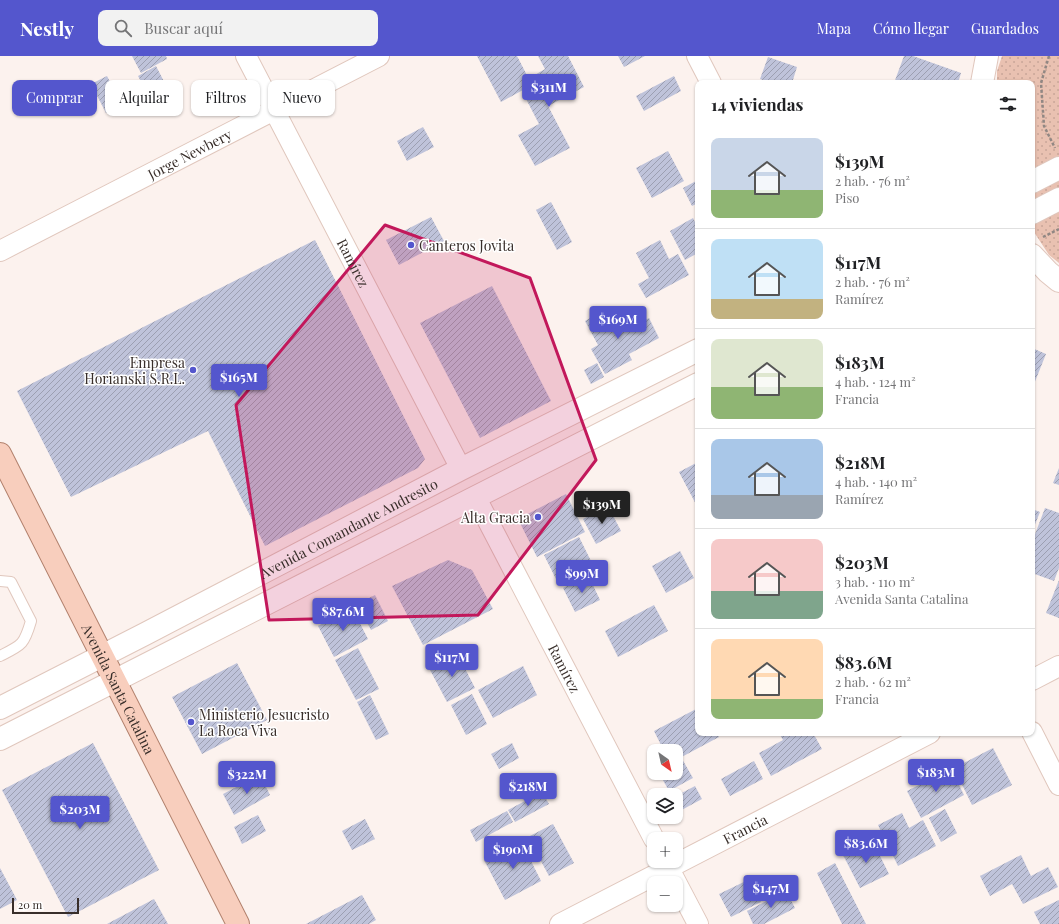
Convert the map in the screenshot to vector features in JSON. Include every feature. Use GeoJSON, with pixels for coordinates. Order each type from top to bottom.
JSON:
{"type":"FeatureCollection","features":[{"type":"Feature","properties":{"kind":"main road"},"geometry":{"type":"LineString","coordinates":[[983,80],[987,56]]}},
{"type":"Feature","properties":{"kind":"main road"},"geometry":{"type":"LineString","coordinates":[[1035,180],[1059,168]]}},
{"type":"Feature","properties":{"kind":"main road"},"geometry":{"type":"LineString","coordinates":[[1035,211],[1059,199]]}},
{"type":"Feature","properties":{"kind":"main road"},"geometry":{"type":"LineString","coordinates":[[1035,257],[1048,272],[1059,281]]}},
{"type":"Feature","properties":{"kind":"main road"},"geometry":{"type":"LineString","coordinates":[[1035,277],[1059,287]]}},
{"type":"Feature","properties":{"kind":"main road","name":"Avenida Comandante Andresito"},"geometry":{"type":"LineString","coordinates":[[0,708],[461,469],[695,352]]}},
{"type":"Feature","properties":{"kind":"main road","name":"Avenida Comandante Andresito"},"geometry":{"type":"LineString","coordinates":[[0,739],[695,386]]}},
{"type":"Feature","properties":{"kind":"main road","name":"Avenida Santa Catalina"},"geometry":{"type":"LineString","coordinates":[[0,454],[238,924]]}},
{"type":"Feature","properties":{"kind":"street","name":"Ramírez"},"geometry":{"type":"LineString","coordinates":[[246,56],[268,98]]}},
{"type":"Feature","properties":{"kind":"street","name":"Jorge Newbery"},"geometry":{"type":"LineString","coordinates":[[333,80],[380,56]]}},
{"type":"Feature","properties":{"kind":"street"},"geometry":{"type":"LineString","coordinates":[[697,56],[709,80]]}},
{"type":"Feature","properties":{"kind":"street","name":"Jorge Newbery"},"geometry":{"type":"LineString","coordinates":[[0,251],[268,113]]}},
{"type":"Feature","properties":{"kind":"street","name":"Ramírez"},"geometry":{"type":"LineString","coordinates":[[277,116],[461,469]]}},
{"type":"Feature","properties":{"kind":"street","name":"Ramírez"},"geometry":{"type":"LineString","coordinates":[[476,498],[650,832]]}},
{"type":"Feature","properties":{"kind":"street"},"geometry":{"type":"LineString","coordinates":[[1035,678],[1059,666]]}},
{"type":"Feature","properties":{"kind":"street","name":"Francia"},"geometry":{"type":"LineString","coordinates":[[683,857],[924,736]]}},
{"type":"Feature","properties":{"kind":"street"},"geometry":{"type":"LineString","coordinates":[[1034,736],[1059,785]]}},
{"type":"Feature","properties":{"kind":"street","name":"Francia"},"geometry":{"type":"LineString","coordinates":[[560,924],[662,868]]}},
{"type":"Feature","properties":{"kind":"street"},"geometry":{"type":"LineString","coordinates":[[669,868],[698,924]]}},
{"type":"Feature","properties":{"kind":"lane"},"geometry":{"type":"LineString","coordinates":[[0,582],[11,582],[31,622],[26,638],[18,647],[0,656]]}},
{"type":"Feature","properties":{"kind":"path"},"geometry":{"type":"LineString","coordinates":[[1049,56],[1041,83],[1044,126],[1054,147],[1059,153]]}},
{"type":"Feature","properties":{"kind":"highlighted area"},"geometry":{"type":"Polygon","coordinates":[[[385,225],[530,278],[596,460],[478,615],[269,620],[236,405],[385,225]]]}},
{"type":"Feature","properties":{"kind":"shaded area"},"geometry":{"type":"Polygon","coordinates":[[[1002,56],[1059,56],[1059,263],[1049,255],[1035,234],[1035,80],[997,80],[997,71],[1002,56]]]}},
{"type":"Feature","properties":{"kind":"building"},"geometry":{"type":"Polygon","coordinates":[[[132,56],[166,56],[167,59],[141,73],[132,56]]]}},
{"type":"Feature","properties":{"kind":"building"},"geometry":{"type":"Polygon","coordinates":[[[477,56],[517,56],[532,85],[501,102],[477,56]]]}},
{"type":"Feature","properties":{"kind":"building"},"geometry":{"type":"Polygon","coordinates":[[[538,56],[568,56],[584,87],[548,106],[570,148],[535,166],[518,135],[539,124],[525,97],[540,89],[533,76],[545,69],[538,56]]]}},
{"type":"Feature","properties":{"kind":"building"},"geometry":{"type":"Polygon","coordinates":[[[618,56],[645,56],[624,67],[618,56]]]}},
{"type":"Feature","properties":{"kind":"building"},"geometry":{"type":"Polygon","coordinates":[[[904,56],[913,56],[961,73],[959,80],[895,80],[904,56]]]}},
{"type":"Feature","properties":{"kind":"building"},"geometry":{"type":"Polygon","coordinates":[[[768,57],[797,67],[793,80],[760,79],[768,57]]]}},
{"type":"Feature","properties":{"kind":"building"},"geometry":{"type":"Polygon","coordinates":[[[156,66],[163,80],[140,80],[138,76],[156,66]]]}},
{"type":"Feature","properties":{"kind":"building"},"geometry":{"type":"Polygon","coordinates":[[[107,76],[109,80],[105,80],[105,111],[97,96],[97,81],[107,76]]]}},
{"type":"Feature","properties":{"kind":"building"},"geometry":{"type":"Polygon","coordinates":[[[674,76],[681,91],[644,111],[636,96],[674,76]]]}},
{"type":"Feature","properties":{"kind":"building"},"geometry":{"type":"Polygon","coordinates":[[[423,127],[434,147],[407,161],[397,141],[423,127]]]}},
{"type":"Feature","properties":{"kind":"building"},"geometry":{"type":"Polygon","coordinates":[[[668,151],[684,181],[652,198],[636,168],[668,151]]]}},
{"type":"Feature","properties":{"kind":"building"},"geometry":{"type":"Polygon","coordinates":[[[695,182],[695,204],[692,206],[683,188],[695,182]]]}},
{"type":"Feature","properties":{"kind":"building"},"geometry":{"type":"Polygon","coordinates":[[[551,202],[572,242],[557,250],[536,210],[551,202]]]}},
{"type":"Feature","properties":{"kind":"building"},"geometry":{"type":"Polygon","coordinates":[[[431,217],[444,241],[399,265],[386,240],[431,217]]]}},
{"type":"Feature","properties":{"kind":"building"},"geometry":{"type":"Polygon","coordinates":[[[693,218],[695,222],[695,255],[685,260],[670,231],[693,218]]]}},
{"type":"Feature","properties":{"kind":"building","name":"Empresa Horianski S.R.L."},"geometry":{"type":"Polygon","coordinates":[[[315,240],[425,459],[418,468],[265,546],[208,431],[71,497],[17,391],[315,240]]]}},
{"type":"Feature","properties":{"kind":"building"},"geometry":{"type":"Polygon","coordinates":[[[660,240],[669,259],[678,254],[689,275],[646,298],[638,284],[649,278],[636,253],[660,240]]]}},
{"type":"Feature","properties":{"kind":"building"},"geometry":{"type":"Polygon","coordinates":[[[492,286],[551,401],[480,438],[420,323],[492,286]]]}},
{"type":"Feature","properties":{"kind":"building"},"geometry":{"type":"Polygon","coordinates":[[[606,309],[619,334],[649,318],[659,338],[629,354],[632,360],[605,374],[591,349],[598,345],[585,321],[606,309]]]}},
{"type":"Feature","properties":{"kind":"building"},"geometry":{"type":"Polygon","coordinates":[[[1035,349],[1046,354],[1035,382],[1035,349]]]}},
{"type":"Feature","properties":{"kind":"building"},"geometry":{"type":"Polygon","coordinates":[[[597,363],[604,377],[591,384],[584,370],[597,363]]]}},
{"type":"Feature","properties":{"kind":"building"},"geometry":{"type":"Polygon","coordinates":[[[695,464],[695,502],[679,472],[695,464]]]}},
{"type":"Feature","properties":{"kind":"building"},"geometry":{"type":"Polygon","coordinates":[[[1059,468],[1059,485],[1053,483],[1059,468]]]}},
{"type":"Feature","properties":{"kind":"building"},"geometry":{"type":"Polygon","coordinates":[[[566,494],[585,532],[537,557],[518,519],[566,494]]]}},
{"type":"Feature","properties":{"kind":"building"},"geometry":{"type":"Polygon","coordinates":[[[608,506],[621,531],[596,544],[583,519],[608,506]]]}},
{"type":"Feature","properties":{"kind":"building"},"geometry":{"type":"Polygon","coordinates":[[[1045,508],[1059,513],[1059,568],[1054,581],[1035,574],[1035,534],[1045,508]]]}},
{"type":"Feature","properties":{"kind":"building"},"geometry":{"type":"Polygon","coordinates":[[[1035,510],[1040,512],[1035,524],[1035,510]]]}},
{"type":"Feature","properties":{"kind":"building"},"geometry":{"type":"Polygon","coordinates":[[[579,537],[592,563],[557,581],[544,555],[579,537]]]}},
{"type":"Feature","properties":{"kind":"building"},"geometry":{"type":"Polygon","coordinates":[[[680,551],[694,578],[666,593],[652,566],[680,551]]]}},
{"type":"Feature","properties":{"kind":"building"},"geometry":{"type":"Polygon","coordinates":[[[448,560],[472,570],[493,609],[423,645],[392,586],[448,560]]]}},
{"type":"Feature","properties":{"kind":"building"},"geometry":{"type":"Polygon","coordinates":[[[588,575],[600,600],[575,612],[563,588],[588,575]]]}},
{"type":"Feature","properties":{"kind":"building"},"geometry":{"type":"Polygon","coordinates":[[[1059,580],[1059,618],[1046,613],[1059,580]]]}},
{"type":"Feature","properties":{"kind":"building"},"geometry":{"type":"Polygon","coordinates":[[[375,595],[388,621],[371,630],[357,604],[375,595]]]}},
{"type":"Feature","properties":{"kind":"building"},"geometry":{"type":"Polygon","coordinates":[[[654,605],[668,631],[618,657],[605,631],[654,605]]]}},
{"type":"Feature","properties":{"kind":"building"},"geometry":{"type":"Polygon","coordinates":[[[352,608],[368,639],[334,657],[318,626],[352,608]]]}},
{"type":"Feature","properties":{"kind":"building"},"geometry":{"type":"Polygon","coordinates":[[[358,648],[379,689],[356,700],[335,660],[358,648]]]}},
{"type":"Feature","properties":{"kind":"building"},"geometry":{"type":"Polygon","coordinates":[[[457,653],[475,688],[447,702],[429,668],[457,653]]]}},
{"type":"Feature","properties":{"kind":"building"},"geometry":{"type":"Polygon","coordinates":[[[237,663],[267,720],[202,754],[172,697],[237,663]]]}},
{"type":"Feature","properties":{"kind":"building"},"geometry":{"type":"Polygon","coordinates":[[[523,666],[537,695],[493,718],[478,690],[523,666]]]}},
{"type":"Feature","properties":{"kind":"building"},"geometry":{"type":"Polygon","coordinates":[[[472,694],[487,724],[466,735],[451,705],[472,694]]]}},
{"type":"Feature","properties":{"kind":"building"},"geometry":{"type":"Polygon","coordinates":[[[370,695],[389,734],[376,740],[357,702],[370,695]]]}},
{"type":"Feature","properties":{"kind":"building"},"geometry":{"type":"Polygon","coordinates":[[[695,710],[695,736],[719,737],[683,756],[683,744],[660,744],[654,731],[695,710]]]}},
{"type":"Feature","properties":{"kind":"building"},"geometry":{"type":"Polygon","coordinates":[[[781,736],[815,736],[822,749],[771,776],[759,753],[783,740],[781,736]]]}},
{"type":"Feature","properties":{"kind":"building"},"geometry":{"type":"Polygon","coordinates":[[[93,743],[159,870],[68,917],[2,790],[93,743]]]}},
{"type":"Feature","properties":{"kind":"building"},"geometry":{"type":"Polygon","coordinates":[[[512,743],[519,758],[499,769],[491,754],[512,743]]]}},
{"type":"Feature","properties":{"kind":"building"},"geometry":{"type":"Polygon","coordinates":[[[993,748],[1012,785],[972,805],[954,768],[993,748]]]}},
{"type":"Feature","properties":{"kind":"building"},"geometry":{"type":"Polygon","coordinates":[[[683,761],[693,778],[675,788],[667,788],[663,780],[683,780],[683,761]]]}},
{"type":"Feature","properties":{"kind":"building"},"geometry":{"type":"Polygon","coordinates":[[[754,761],[763,779],[730,796],[721,779],[754,761]]]}},
{"type":"Feature","properties":{"kind":"building"},"geometry":{"type":"Polygon","coordinates":[[[951,769],[964,795],[921,818],[907,791],[951,769]]]}},
{"type":"Feature","properties":{"kind":"building"},"geometry":{"type":"Polygon","coordinates":[[[260,775],[270,795],[234,815],[223,794],[260,775]]]}},
{"type":"Feature","properties":{"kind":"building"},"geometry":{"type":"Polygon","coordinates":[[[695,786],[702,799],[683,809],[683,792],[695,786]]]}},
{"type":"Feature","properties":{"kind":"building"},"geometry":{"type":"Polygon","coordinates":[[[542,792],[549,804],[515,822],[508,810],[542,792]]]}},
{"type":"Feature","properties":{"kind":"building"},"geometry":{"type":"Polygon","coordinates":[[[945,809],[957,833],[941,842],[929,818],[945,809]]]}},
{"type":"Feature","properties":{"kind":"building"},"geometry":{"type":"Polygon","coordinates":[[[507,811],[513,822],[476,842],[470,830],[507,811]]]}},
{"type":"Feature","properties":{"kind":"building"},"geometry":{"type":"Polygon","coordinates":[[[902,813],[909,828],[923,820],[936,846],[898,866],[878,825],[902,813]]]}},
{"type":"Feature","properties":{"kind":"building"},"geometry":{"type":"Polygon","coordinates":[[[258,815],[266,831],[242,844],[234,827],[258,815]]]}},
{"type":"Feature","properties":{"kind":"building"},"geometry":{"type":"Polygon","coordinates":[[[365,819],[375,839],[352,850],[342,831],[365,819]]]}},
{"type":"Feature","properties":{"kind":"building"},"geometry":{"type":"Polygon","coordinates":[[[553,824],[574,863],[549,876],[528,837],[553,824]]]}},
{"type":"Feature","properties":{"kind":"building"},"geometry":{"type":"Polygon","coordinates":[[[872,840],[889,874],[860,888],[843,855],[872,840]]]}},
{"type":"Feature","properties":{"kind":"building"},"geometry":{"type":"Polygon","coordinates":[[[521,841],[541,881],[505,900],[484,860],[521,841]]]}},
{"type":"Feature","properties":{"kind":"building"},"geometry":{"type":"Polygon","coordinates":[[[1021,855],[1031,876],[1048,867],[1058,887],[1023,904],[1012,884],[990,896],[980,876],[1021,855]]]}},
{"type":"Feature","properties":{"kind":"building"},"geometry":{"type":"Polygon","coordinates":[[[835,863],[866,924],[842,924],[817,873],[835,863]]]}},
{"type":"Feature","properties":{"kind":"building"},"geometry":{"type":"Polygon","coordinates":[[[0,868],[17,900],[0,909],[0,868]]]}},
{"type":"Feature","properties":{"kind":"building"},"geometry":{"type":"Polygon","coordinates":[[[750,879],[761,902],[731,917],[719,894],[750,879]]]}},
{"type":"Feature","properties":{"kind":"building"},"geometry":{"type":"Polygon","coordinates":[[[786,891],[795,908],[764,924],[753,924],[747,911],[786,891]]]}},
{"type":"Feature","properties":{"kind":"building"},"geometry":{"type":"Polygon","coordinates":[[[362,895],[376,920],[369,924],[306,924],[362,895]]]}},
{"type":"Feature","properties":{"kind":"building"},"geometry":{"type":"Polygon","coordinates":[[[154,899],[168,924],[107,924],[154,899]]]}},
{"type":"Feature","properties":{"kind":"building"},"geometry":{"type":"Polygon","coordinates":[[[1059,900],[1059,924],[1040,924],[1034,912],[1059,900]]]}},
{"type":"Feature","properties":{"kind":"place","name":"Canteros Jovita"},"geometry":{"type":"Point","coordinates":[411,245]}},
{"type":"Feature","properties":{"kind":"place","name":"Empresa Horianski S.R.L."},"geometry":{"type":"Point","coordinates":[193,370]}},
{"type":"Feature","properties":{"kind":"place","name":"Alta Gracia"},"geometry":{"type":"Point","coordinates":[538,517]}},
{"type":"Feature","properties":{"kind":"place","name":"Ministerio Jesucristo La Roca Viva"},"geometry":{"type":"Point","coordinates":[191,722]}}]}
